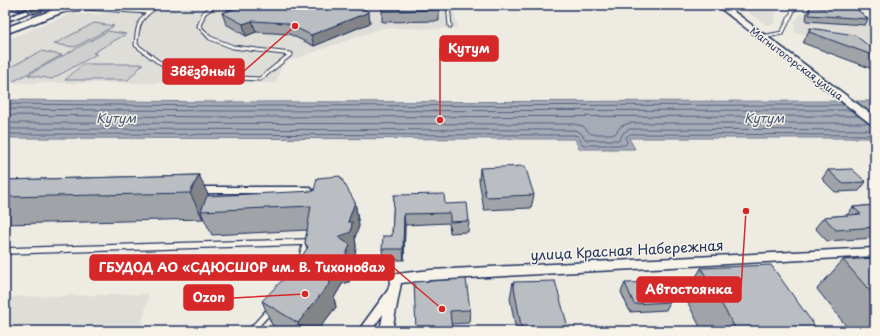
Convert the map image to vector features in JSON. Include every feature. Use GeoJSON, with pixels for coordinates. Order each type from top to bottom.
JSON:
{"type":"FeatureCollection","features":[{"type":"Feature","properties":{"kind":"main road"},"geometry":{"type":"LineString","coordinates":[[5,31],[74,5]]}},
{"type":"Feature","properties":{"kind":"main road","name":"Магнитогорская улица"},"geometry":{"type":"LineString","coordinates":[[720,5],[875,122]]}},
{"type":"Feature","properties":{"kind":"street"},"geometry":{"type":"LineString","coordinates":[[5,20],[45,5]]}},
{"type":"Feature","properties":{"kind":"street"},"geometry":{"type":"LineString","coordinates":[[188,190],[308,190]]}},
{"type":"Feature","properties":{"kind":"street","name":"улица Красная Набережная"},"geometry":{"type":"LineString","coordinates":[[392,293],[396,279],[431,275],[875,252]]}},
{"type":"Feature","properties":{"kind":"street"},"geometry":{"type":"LineString","coordinates":[[752,258],[760,270]]}},
{"type":"Feature","properties":{"kind":"street"},"geometry":{"type":"LineString","coordinates":[[364,331],[392,293]]}},
{"type":"Feature","properties":{"kind":"street"},"geometry":{"type":"LineString","coordinates":[[386,331],[392,293]]}},
{"type":"Feature","properties":{"kind":"lane"},"geometry":{"type":"LineString","coordinates":[[56,12],[109,5]]}},
{"type":"Feature","properties":{"kind":"lane"},"geometry":{"type":"LineString","coordinates":[[159,5],[148,12],[137,27],[136,45],[165,67],[216,77],[260,79],[291,54],[233,47],[210,38],[199,26],[204,13],[215,5]]}},
{"type":"Feature","properties":{"kind":"lane"},"geometry":{"type":"LineString","coordinates":[[448,5],[450,26]]}},
{"type":"Feature","properties":{"kind":"lane"},"geometry":{"type":"LineString","coordinates":[[762,37],[782,33],[796,5]]}},
{"type":"Feature","properties":{"kind":"lane"},"geometry":{"type":"LineString","coordinates":[[84,8],[148,12]]}},
{"type":"Feature","properties":{"kind":"lane"},"geometry":{"type":"LineString","coordinates":[[5,251],[306,242],[298,275]]}},
{"type":"Feature","properties":{"kind":"lane"},"geometry":{"type":"LineString","coordinates":[[251,331],[276,304]]}},
{"type":"Feature","properties":{"kind":"shaded area"},"geometry":{"type":"Polygon","coordinates":[[[126,5],[453,5],[458,28],[382,28],[283,63],[276,83],[5,83],[5,40],[70,14],[102,14],[126,5]]]}},
{"type":"Feature","properties":{"kind":"shaded area"},"geometry":{"type":"Polygon","coordinates":[[[738,5],[777,5],[774,24],[766,25],[738,5]]]}},
{"type":"Feature","properties":{"kind":"shaded area"},"geometry":{"type":"Polygon","coordinates":[[[801,13],[818,16],[875,20],[875,28],[870,28],[875,32],[875,44],[795,33],[794,22],[801,13]]]}},
{"type":"Feature","properties":{"kind":"shaded area"},"geometry":{"type":"Polygon","coordinates":[[[94,23],[114,26],[75,47],[54,44],[94,23]]]}},
{"type":"Feature","properties":{"kind":"shaded area"},"geometry":{"type":"Polygon","coordinates":[[[108,31],[126,34],[93,53],[97,54],[52,79],[28,75],[108,31]]]}},
{"type":"Feature","properties":{"kind":"shaded area"},"geometry":{"type":"Polygon","coordinates":[[[41,51],[62,55],[14,81],[5,79],[5,70],[41,51]]]}},
{"type":"Feature","properties":{"kind":"shaded area"},"geometry":{"type":"Polygon","coordinates":[[[83,64],[143,64],[128,80],[65,80],[83,64]]]}},
{"type":"Feature","properties":{"kind":"shaded area"},"geometry":{"type":"Polygon","coordinates":[[[149,294],[140,331],[5,331],[5,297],[149,294]]]}},
{"type":"Feature","properties":{"kind":"water","name":"Кутум"},"geometry":{"type":"Polygon","coordinates":[[[5,100],[225,102],[875,101],[875,138],[629,138],[635,149],[579,149],[575,139],[5,138],[5,100]]]}},
{"type":"Feature","properties":{"kind":"building"},"geometry":{"type":"Polygon","coordinates":[[[248,5],[354,5],[369,12],[311,35],[286,23],[252,21],[243,24],[222,13],[248,5]]]}},
{"type":"Feature","properties":{"kind":"building"},"geometry":{"type":"Polygon","coordinates":[[[382,5],[438,5],[439,10],[382,11],[382,5]]]}},
{"type":"Feature","properties":{"kind":"building"},"geometry":{"type":"Polygon","coordinates":[[[823,5],[852,5],[868,19],[809,15],[810,7],[825,8],[823,5]]]}},
{"type":"Feature","properties":{"kind":"building"},"geometry":{"type":"Polygon","coordinates":[[[810,28],[855,35],[875,51],[875,56],[809,32],[810,28]]]}},
{"type":"Feature","properties":{"kind":"building"},"geometry":{"type":"Polygon","coordinates":[[[525,166],[534,195],[486,197],[480,168],[525,166]]]}},
{"type":"Feature","properties":{"kind":"building"},"geometry":{"type":"Polygon","coordinates":[[[852,169],[866,182],[842,183],[828,170],[852,169]]]}},
{"type":"Feature","properties":{"kind":"building"},"geometry":{"type":"Polygon","coordinates":[[[199,175],[190,193],[5,197],[5,180],[199,175]]]}},
{"type":"Feature","properties":{"kind":"building"},"geometry":{"type":"Polygon","coordinates":[[[340,176],[355,202],[348,222],[352,222],[351,232],[338,237],[350,245],[344,259],[337,260],[328,274],[330,283],[298,323],[262,301],[294,268],[311,263],[302,256],[308,247],[305,243],[311,206],[201,211],[207,196],[314,191],[317,178],[340,176]]]}},
{"type":"Feature","properties":{"kind":"building"},"geometry":{"type":"Polygon","coordinates":[[[444,194],[445,204],[467,203],[469,221],[450,222],[450,213],[404,214],[403,249],[382,249],[383,236],[392,236],[394,195],[444,194]]]}},
{"type":"Feature","properties":{"kind":"building"},"geometry":{"type":"Polygon","coordinates":[[[875,205],[875,227],[836,230],[824,217],[861,214],[853,207],[875,205]]]}},
{"type":"Feature","properties":{"kind":"building"},"geometry":{"type":"Polygon","coordinates":[[[875,258],[875,297],[843,260],[875,258]]]}},
{"type":"Feature","properties":{"kind":"building"},"geometry":{"type":"Polygon","coordinates":[[[771,265],[817,329],[737,331],[701,268],[771,265]]]}},
{"type":"Feature","properties":{"kind":"building"},"geometry":{"type":"Polygon","coordinates":[[[466,279],[470,310],[450,311],[452,331],[416,331],[414,282],[466,279]]]}},
{"type":"Feature","properties":{"kind":"building"},"geometry":{"type":"Polygon","coordinates":[[[555,281],[569,331],[522,331],[513,282],[555,281]]]}},
{"type":"Feature","properties":{"kind":"building"},"geometry":{"type":"Polygon","coordinates":[[[660,282],[670,302],[634,304],[625,283],[660,282]]]}},
{"type":"Feature","properties":{"kind":"building"},"geometry":{"type":"Polygon","coordinates":[[[609,329],[609,331],[569,331],[609,329]]]}},
{"type":"Feature","properties":{"kind":"place","name":"Звёздный"},"geometry":{"type":"Point","coordinates":[295,26]}},
{"type":"Feature","properties":{"kind":"place","name":"Кутум"},"geometry":{"type":"Point","coordinates":[440,120]}},
{"type":"Feature","properties":{"kind":"place","name":"Автостоянка"},"geometry":{"type":"Point","coordinates":[746,211]}},
{"type":"Feature","properties":{"kind":"place","name":"Ozon"},"geometry":{"type":"Point","coordinates":[305,294]}},
{"type":"Feature","properties":{"kind":"place","name":"ГБУДОД АО «СДЮСШОР им. В. Тихонова»"},"geometry":{"type":"Point","coordinates":[442,309]}}]}
